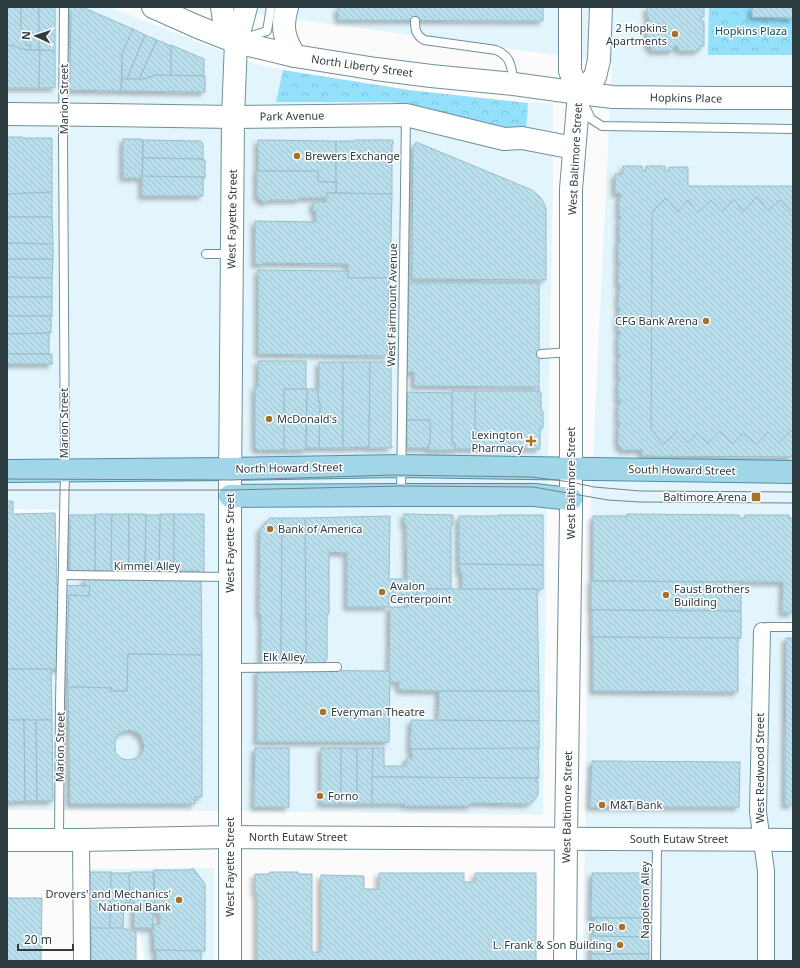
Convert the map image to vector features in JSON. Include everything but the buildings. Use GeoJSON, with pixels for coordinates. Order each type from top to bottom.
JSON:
{"type":"FeatureCollection","features":[{"type":"Feature","properties":{"kind":"main road","name":"North Liberty Street"},"geometry":{"type":"LineString","coordinates":[[152,7],[236,42],[295,56],[384,70],[514,84],[579,93]]}},
{"type":"Feature","properties":{"kind":"main road"},"geometry":{"type":"LineString","coordinates":[[222,7],[224,21],[236,42]]}},
{"type":"Feature","properties":{"kind":"main road","name":"West Fayette Street"},"geometry":{"type":"LineString","coordinates":[[230,961],[230,470],[233,117],[236,42],[246,7]]}},
{"type":"Feature","properties":{"kind":"main road"},"geometry":{"type":"LineString","coordinates":[[287,7],[284,30],[290,48],[295,56]]}},
{"type":"Feature","properties":{"kind":"main road","name":"West Baltimore Street"},"geometry":{"type":"LineString","coordinates":[[565,961],[571,499],[571,189],[579,93],[570,71],[570,7]]}},
{"type":"Feature","properties":{"kind":"main road"},"geometry":{"type":"LineString","coordinates":[[579,93],[595,77],[599,60],[601,7]]}},
{"type":"Feature","properties":{"kind":"main road","name":"Hopkins Place"},"geometry":{"type":"LineString","coordinates":[[579,93],[614,97],[793,98]]}},
{"type":"Feature","properties":{"kind":"main road","name":"Park Avenue"},"geometry":{"type":"LineString","coordinates":[[7,114],[233,117],[406,115],[504,139],[522,138],[574,148]]}},
{"type":"Feature","properties":{"kind":"main road","name":"North Howard Street"},"geometry":{"type":"LineString","coordinates":[[7,471],[230,470],[401,466],[571,469]]}},
{"type":"Feature","properties":{"kind":"main road","name":"South Howard Street"},"geometry":{"type":"LineString","coordinates":[[571,469],[793,472]]}},
{"type":"Feature","properties":{"kind":"main road"},"geometry":{"type":"LineString","coordinates":[[230,496],[401,494],[534,495],[571,499]]}},
{"type":"Feature","properties":{"kind":"main road","name":"North Eutaw Street"},"geometry":{"type":"LineString","coordinates":[[7,840],[230,837],[566,838]]}},
{"type":"Feature","properties":{"kind":"main road","name":"South Eutaw Street"},"geometry":{"type":"LineString","coordinates":[[566,838],[793,840]]}},
{"type":"Feature","properties":{"kind":"street","name":"West Redwood Street"},"geometry":{"type":"LineString","coordinates":[[762,631],[758,812],[766,871],[766,961]]}},
{"type":"Feature","properties":{"kind":"street"},"geometry":{"type":"LineString","coordinates":[[82,840],[82,961]]}},
{"type":"Feature","properties":{"kind":"lane","name":"Marion Street"},"geometry":{"type":"LineString","coordinates":[[59,840],[65,471],[63,115],[64,7]]}},
{"type":"Feature","properties":{"kind":"lane"},"geometry":{"type":"LineString","coordinates":[[236,42],[267,31],[271,7]]}},
{"type":"Feature","properties":{"kind":"lane"},"geometry":{"type":"LineString","coordinates":[[415,20],[416,33],[419,38],[424,40],[496,50],[502,53],[508,58],[514,84]]}},
{"type":"Feature","properties":{"kind":"lane"},"geometry":{"type":"LineString","coordinates":[[579,93],[591,119],[602,126],[793,129]]}},
{"type":"Feature","properties":{"kind":"lane","name":"West Fairmount Avenue"},"geometry":{"type":"LineString","coordinates":[[401,494],[406,115]]}},
{"type":"Feature","properties":{"kind":"lane"},"geometry":{"type":"LineString","coordinates":[[206,254],[232,254]]}},
{"type":"Feature","properties":{"kind":"lane"},"geometry":{"type":"LineString","coordinates":[[541,354],[571,352]]}},
{"type":"Feature","properties":{"kind":"lane","name":"Kimmel Alley"},"geometry":{"type":"LineString","coordinates":[[63,576],[230,577]]}},
{"type":"Feature","properties":{"kind":"lane","name":"West Redwood Street"},"geometry":{"type":"LineString","coordinates":[[762,631],[767,628],[793,626]]}},
{"type":"Feature","properties":{"kind":"lane","name":"Elk Alley"},"geometry":{"type":"LineString","coordinates":[[230,668],[337,668]]}},
{"type":"Feature","properties":{"kind":"lane","name":"Napoleon Alley"},"geometry":{"type":"LineString","coordinates":[[656,961],[657,839]]}},
{"type":"Feature","properties":{"kind":"shaded area"},"geometry":{"type":"Polygon","coordinates":[[[7,7],[109,7],[252,63],[283,70],[276,102],[394,102],[526,132],[528,103],[553,103],[543,815],[243,811],[7,810],[7,667],[60,667],[60,510],[7,509],[7,7]]]}},
{"type":"Feature","properties":{"kind":"shaded area"},"geometry":{"type":"Polygon","coordinates":[[[200,7],[793,7],[793,961],[583,961],[590,519],[612,63],[215,8],[205,10],[200,7]]]}},
{"type":"Feature","properties":{"kind":"shaded area"},"geometry":{"type":"Polygon","coordinates":[[[214,868],[214,961],[145,961],[139,930],[75,931],[75,869],[214,868]]]}},
{"type":"Feature","properties":{"kind":"green space","name":"Hopkins Plaza"},"geometry":{"type":"Polygon","coordinates":[[[709,7],[793,7],[793,55],[708,55],[709,7]]]}},
{"type":"Feature","properties":{"kind":"green space"},"geometry":{"type":"Polygon","coordinates":[[[283,70],[409,90],[528,103],[526,132],[394,102],[276,102],[283,70]]]}},
{"type":"Feature","properties":{"kind":"tram line"},"geometry":{"type":"LineString","coordinates":[[7,479],[230,480],[393,475],[531,477],[571,482],[594,487],[640,491],[793,492]]}},
{"type":"Feature","properties":{"kind":"tram line"},"geometry":{"type":"LineString","coordinates":[[7,490],[230,490],[401,486],[533,487],[608,500],[640,502],[793,503]]}},
{"type":"Feature","properties":{"kind":"place","name":"2 Hopkins Apartments"},"geometry":{"type":"Point","coordinates":[675,34]}},
{"type":"Feature","properties":{"kind":"place","name":"Brewers Exchange"},"geometry":{"type":"Point","coordinates":[297,156]}},
{"type":"Feature","properties":{"kind":"place","name":"CFG Bank Arena"},"geometry":{"type":"Point","coordinates":[706,321]}},
{"type":"Feature","properties":{"kind":"place","name":"McDonald's"},"geometry":{"type":"Point","coordinates":[269,419]}},
{"type":"Feature","properties":{"kind":"place","name":"Lexington Pharmacy"},"geometry":{"type":"Point","coordinates":[531,441]}},
{"type":"Feature","properties":{"kind":"place","name":"Baltimore Arena"},"geometry":{"type":"Point","coordinates":[756,497]}},
{"type":"Feature","properties":{"kind":"place","name":"Bank of America"},"geometry":{"type":"Point","coordinates":[270,529]}},
{"type":"Feature","properties":{"kind":"place","name":"Avalon Centerpoint"},"geometry":{"type":"Point","coordinates":[382,592]}},
{"type":"Feature","properties":{"kind":"place","name":"Faust Brothers Building"},"geometry":{"type":"Point","coordinates":[666,595]}},
{"type":"Feature","properties":{"kind":"place","name":"Everyman Theatre"},"geometry":{"type":"Point","coordinates":[323,712]}},
{"type":"Feature","properties":{"kind":"place","name":"Forno"},"geometry":{"type":"Point","coordinates":[320,796]}},
{"type":"Feature","properties":{"kind":"place","name":"M&T Bank"},"geometry":{"type":"Point","coordinates":[602,805]}},
{"type":"Feature","properties":{"kind":"place","name":"Drovers' and Mechanics' National Bank"},"geometry":{"type":"Point","coordinates":[179,900]}},
{"type":"Feature","properties":{"kind":"place","name":"Pollo"},"geometry":{"type":"Point","coordinates":[622,927]}},
{"type":"Feature","properties":{"kind":"place","name":"L. Frank & Son Building"},"geometry":{"type":"Point","coordinates":[620,945]}}]}
